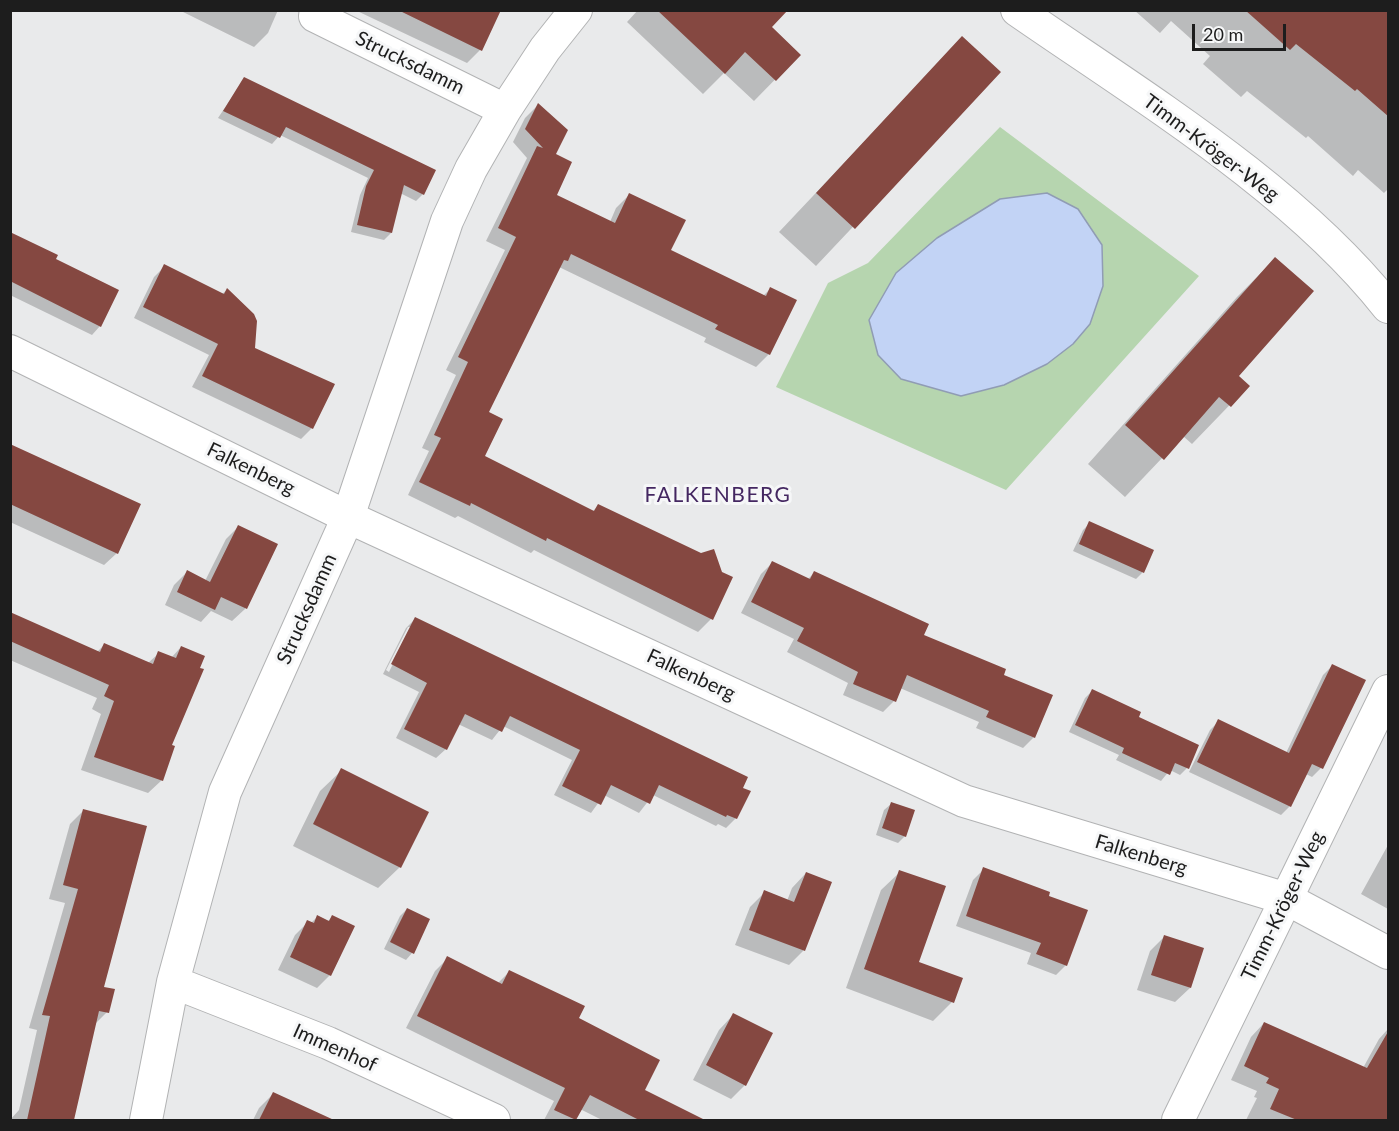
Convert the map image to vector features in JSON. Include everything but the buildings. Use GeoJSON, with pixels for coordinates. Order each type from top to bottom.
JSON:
{"type":"FeatureCollection","features":[{"type":"Feature","properties":{"kind":"street","name":"Strucksdamm"},"geometry":{"type":"LineString","coordinates":[[146,1120],[172,982],[225,792],[348,517],[447,220],[471,169],[505,110],[545,49],[576,10]]}},
{"type":"Feature","properties":{"kind":"street","name":"Timm-Kröger-Weg"},"geometry":{"type":"LineString","coordinates":[[1017,10],[1193,131],[1282,201],[1362,272],[1389,306]]}},
{"type":"Feature","properties":{"kind":"street","name":"Strucksdamm"},"geometry":{"type":"LineString","coordinates":[[316,13],[505,110]]}},
{"type":"Feature","properties":{"kind":"street","name":"Falkenberg"},"geometry":{"type":"LineString","coordinates":[[10,351],[348,517],[964,801],[1287,899],[1389,953]]}},
{"type":"Feature","properties":{"kind":"street","name":"Timm-Kröger-Weg"},"geometry":{"type":"LineString","coordinates":[[1178,1120],[1389,692]]}},
{"type":"Feature","properties":{"kind":"street","name":"Immenhof"},"geometry":{"type":"LineString","coordinates":[[172,982],[328,1043],[494,1120]]}},
{"type":"Feature","properties":{"kind":"green space"},"geometry":{"type":"Polygon","coordinates":[[[1000,127],[1199,276],[1006,490],[776,387],[828,283],[868,263],[1000,127]]]}},
{"type":"Feature","properties":{"kind":"water"},"geometry":{"type":"Polygon","coordinates":[[[1047,193],[1078,209],[1102,245],[1103,286],[1090,324],[1073,344],[1047,364],[1004,385],[961,396],[901,379],[878,355],[869,320],[896,273],[937,238],[1000,199],[1047,193]]]}},
{"type":"Feature","properties":{"kind":"district","name":"FALKENBERG"},"geometry":{"type":"Point","coordinates":[718,495]}}]}
